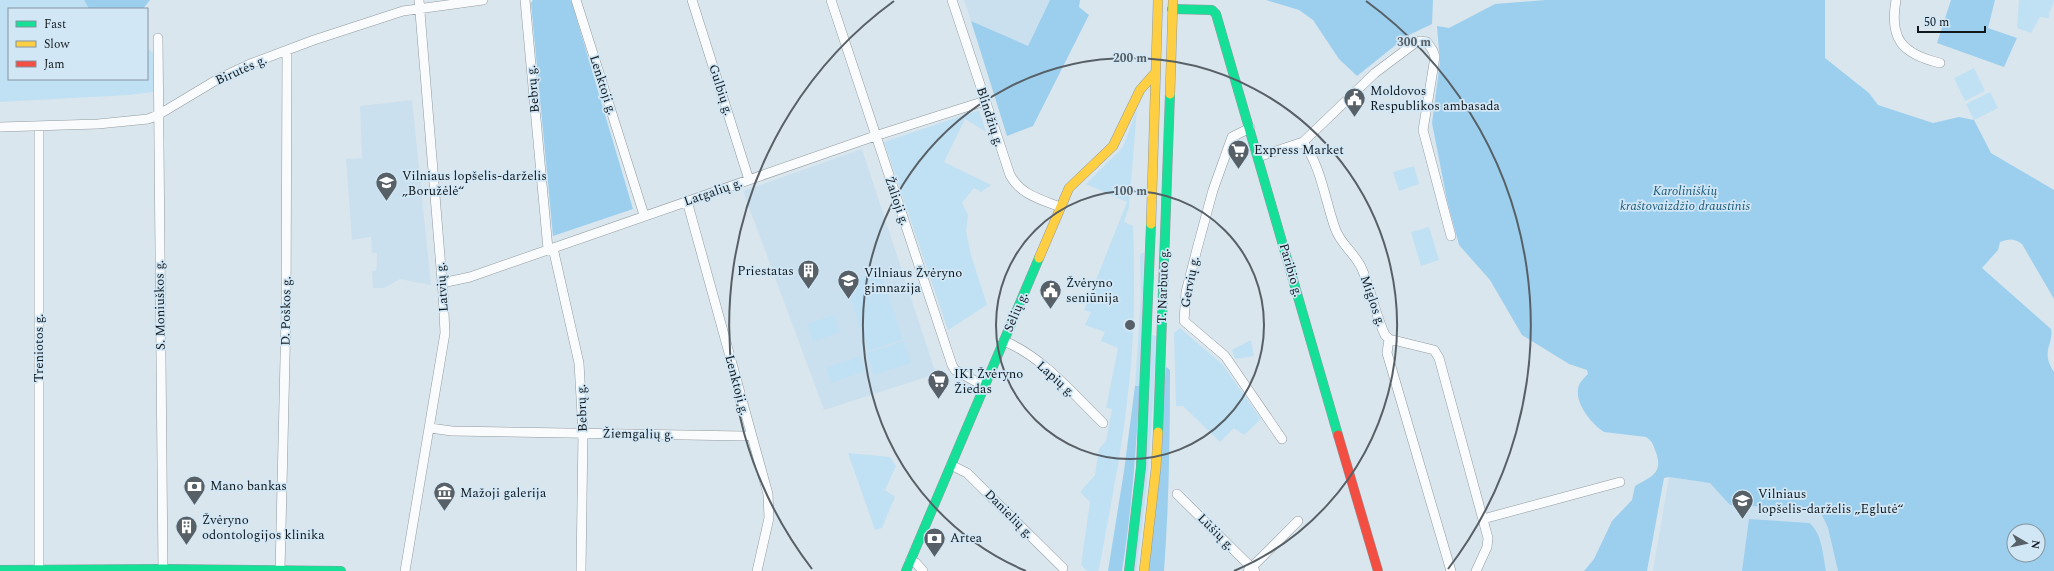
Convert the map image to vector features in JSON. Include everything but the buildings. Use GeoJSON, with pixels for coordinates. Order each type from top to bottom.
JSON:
{"type":"FeatureCollection","features":[{"type":"Feature","properties":{"kind":"main road","name":"T. Narbuto g."},"geometry":{"type":"LineString","coordinates":[[1129,571],[1141,467],[1144,413],[1158,0]]}},
{"type":"Feature","properties":{"kind":"main road","name":"T. Narbuto g."},"geometry":{"type":"LineString","coordinates":[[1144,571],[1156,468],[1172,4]]}},
{"type":"Feature","properties":{"kind":"main road","name":"Paribio g."},"geometry":{"type":"LineString","coordinates":[[1172,4],[1212,10],[1216,14],[1378,571]]}},
{"type":"Feature","properties":{"kind":"main road","name":"Sėlių g."},"geometry":{"type":"LineString","coordinates":[[906,571],[1060,207],[1075,180],[1112,147],[1119,136],[1130,107],[1144,83],[1170,59]]}},
{"type":"Feature","properties":{"kind":"main road"},"geometry":{"type":"LineString","coordinates":[[0,570],[341,571]]}},
{"type":"Feature","properties":{"kind":"street","name":"Birutės g."},"geometry":{"type":"LineString","coordinates":[[0,127],[113,123],[148,119],[158,115],[218,79],[286,50],[367,21],[420,4],[483,0]]}},
{"type":"Feature","properties":{"kind":"street","name":"Bebrų g."},"geometry":{"type":"LineString","coordinates":[[525,0],[550,249],[577,347],[583,432],[581,571]]}},
{"type":"Feature","properties":{"kind":"street","name":"Lenktoji g."},"geometry":{"type":"LineString","coordinates":[[576,0],[644,215]]}},
{"type":"Feature","properties":{"kind":"street","name":"Gulbių g."},"geometry":{"type":"LineString","coordinates":[[692,0],[749,180]]}},
{"type":"Feature","properties":{"kind":"street","name":"Žalioji g."},"geometry":{"type":"LineString","coordinates":[[831,0],[952,365],[960,373],[984,386]]}},
{"type":"Feature","properties":{"kind":"street","name":"Blindžių g."},"geometry":{"type":"LineString","coordinates":[[952,0],[1002,156],[1015,185],[1030,196],[1060,207]]}},
{"type":"Feature","properties":{"kind":"street"},"geometry":{"type":"LineString","coordinates":[[1896,0],[1893,24],[1897,38],[1919,56],[1940,63]]}},
{"type":"Feature","properties":{"kind":"street","name":"Latvių g."},"geometry":{"type":"LineString","coordinates":[[405,571],[444,340],[442,283],[420,4]]}},
{"type":"Feature","properties":{"kind":"street","name":"S. Moniuškos g."},"geometry":{"type":"LineString","coordinates":[[158,38],[163,570]]}},
{"type":"Feature","properties":{"kind":"street"},"geometry":{"type":"LineString","coordinates":[[1258,158],[1303,142],[1375,73],[1415,43],[1420,41],[1427,42],[1435,57],[1424,130],[1451,236]]}},
{"type":"Feature","properties":{"kind":"street","name":"D. Poškos g."},"geometry":{"type":"LineString","coordinates":[[280,570],[286,316],[286,50]]}},
{"type":"Feature","properties":{"kind":"street","name":"Latgalių g."},"geometry":{"type":"LineString","coordinates":[[442,283],[470,277],[644,215],[875,136],[985,101]]}},
{"type":"Feature","properties":{"kind":"street","name":"Treniotos g."},"geometry":{"type":"LineString","coordinates":[[39,126],[39,571]]}},
{"type":"Feature","properties":{"kind":"street","name":"Gervių g."},"geometry":{"type":"LineString","coordinates":[[1250,128],[1232,137],[1213,190],[1186,292],[1184,321],[1224,356],[1282,440]]}},
{"type":"Feature","properties":{"kind":"street","name":"Miglos g."},"geometry":{"type":"LineString","coordinates":[[1303,142],[1311,154],[1335,230],[1341,242],[1354,255],[1362,268],[1382,329],[1389,339],[1429,348],[1437,352],[1483,518],[1488,542],[1476,571]]}},
{"type":"Feature","properties":{"kind":"street","name":"Lenktoji g."},"geometry":{"type":"LineString","coordinates":[[687,201],[766,486],[770,508],[757,571]]}},
{"type":"Feature","properties":{"kind":"street"},"geometry":{"type":"LineString","coordinates":[[1389,339],[1387,353],[1451,571]]}},
{"type":"Feature","properties":{"kind":"street","name":"Lapių g."},"geometry":{"type":"LineString","coordinates":[[1004,341],[1013,345],[1040,364],[1103,423]]}},
{"type":"Feature","properties":{"kind":"street","name":"Žiemgalių g."},"geometry":{"type":"LineString","coordinates":[[430,428],[452,431],[751,435]]}},
{"type":"Feature","properties":{"kind":"street","name":"Danielių g."},"geometry":{"type":"LineString","coordinates":[[951,465],[968,473],[1063,568]]}},
{"type":"Feature","properties":{"kind":"street"},"geometry":{"type":"LineString","coordinates":[[1483,518],[1620,482]]}},
{"type":"Feature","properties":{"kind":"street","name":"Lūšių g."},"geometry":{"type":"LineString","coordinates":[[1177,494],[1251,570]]}},
{"type":"Feature","properties":{"kind":"street"},"geometry":{"type":"LineString","coordinates":[[1251,570],[1298,521]]}},
{"type":"Feature","properties":{"kind":"street"},"geometry":{"type":"LineString","coordinates":[[910,560],[916,563],[923,571]]}},
{"type":"Feature","properties":{"kind":"shaded area"},"geometry":{"type":"Polygon","coordinates":[[[0,0],[84,0],[88,8],[8,8],[8,80],[148,80],[148,49],[153,53],[153,92],[128,95],[0,102],[0,0]]]}},
{"type":"Feature","properties":{"kind":"shaded area"},"geometry":{"type":"Polygon","coordinates":[[[964,0],[1050,0],[1028,47],[971,21],[964,0]]]}},
{"type":"Feature","properties":{"kind":"shaded area"},"geometry":{"type":"Polygon","coordinates":[[[2019,0],[2054,0],[2049,13],[2049,18],[2040,17],[2031,33],[2017,28],[2019,0]]]}},
{"type":"Feature","properties":{"kind":"shaded area"},"geometry":{"type":"Polygon","coordinates":[[[1974,68],[1985,91],[1965,101],[1954,78],[1974,68]]]}},
{"type":"Feature","properties":{"kind":"shaded area"},"geometry":{"type":"Polygon","coordinates":[[[1990,92],[1998,108],[1974,120],[1966,104],[1990,92]]]}},
{"type":"Feature","properties":{"kind":"shaded area","name":"Vilniaus lopšelis-darželis „Boružėlė“"},"geometry":{"type":"Polygon","coordinates":[[[412,100],[431,285],[400,279],[384,288],[373,288],[372,271],[376,271],[377,253],[372,253],[371,237],[352,240],[346,159],[362,158],[360,106],[412,100]]]}},
{"type":"Feature","properties":{"kind":"shaded area"},"geometry":{"type":"Polygon","coordinates":[[[1137,109],[1129,207],[1124,222],[1133,226],[1134,246],[1133,325],[1129,384],[1120,454],[1099,569],[1098,571],[1087,571],[1081,565],[1090,502],[1080,492],[1095,475],[1099,449],[1106,441],[1112,409],[1106,408],[1118,348],[1101,341],[1105,332],[1085,325],[1091,312],[1084,310],[1127,202],[1086,184],[1123,147],[1137,109]]]}},
{"type":"Feature","properties":{"kind":"shaded area"},"geometry":{"type":"Polygon","coordinates":[[[979,110],[986,132],[965,119],[944,162],[991,185],[981,192],[974,188],[962,203],[968,215],[966,231],[971,255],[987,305],[948,330],[884,142],[979,110]]]}},
{"type":"Feature","properties":{"kind":"shaded area","name":"Vilniaus Žvėryno gimnazija"},"geometry":{"type":"Polygon","coordinates":[[[862,149],[936,374],[824,410],[743,191],[862,149]]]}},
{"type":"Feature","properties":{"kind":"shaded area"},"geometry":{"type":"Polygon","coordinates":[[[1414,166],[1419,184],[1399,191],[1393,172],[1414,166]]]}},
{"type":"Feature","properties":{"kind":"shaded area"},"geometry":{"type":"Polygon","coordinates":[[[1429,227],[1439,260],[1421,266],[1411,232],[1429,227]]]}},
{"type":"Feature","properties":{"kind":"shaded area"},"geometry":{"type":"Polygon","coordinates":[[[1141,253],[1144,253],[1140,386],[1135,386],[1141,296],[1141,253]]]}},
{"type":"Feature","properties":{"kind":"shaded area"},"geometry":{"type":"Polygon","coordinates":[[[880,271],[903,339],[868,351],[845,283],[880,271]]]}},
{"type":"Feature","properties":{"kind":"shaded area"},"geometry":{"type":"Polygon","coordinates":[[[834,315],[840,332],[813,342],[807,324],[834,315]]]}},
{"type":"Feature","properties":{"kind":"shaded area"},"geometry":{"type":"Polygon","coordinates":[[[1180,328],[1223,365],[1261,419],[1244,435],[1234,428],[1220,442],[1183,406],[1176,406],[1174,333],[1180,328]]]}},
{"type":"Feature","properties":{"kind":"shaded area"},"geometry":{"type":"Polygon","coordinates":[[[1152,335],[1156,336],[1149,454],[1144,512],[1136,571],[1132,571],[1152,335]]]}},
{"type":"Feature","properties":{"kind":"shaded area"},"geometry":{"type":"Polygon","coordinates":[[[1251,340],[1254,356],[1235,359],[1232,350],[1251,340]]]}},
{"type":"Feature","properties":{"kind":"shaded area"},"geometry":{"type":"Polygon","coordinates":[[[904,341],[911,363],[874,375],[867,353],[904,341]]]}},
{"type":"Feature","properties":{"kind":"shaded area"},"geometry":{"type":"Polygon","coordinates":[[[860,356],[865,371],[831,383],[826,368],[860,356]]]}},
{"type":"Feature","properties":{"kind":"shaded area"},"geometry":{"type":"Polygon","coordinates":[[[848,453],[890,457],[896,466],[885,490],[895,497],[882,528],[875,530],[848,453]]]}},
{"type":"Feature","properties":{"kind":"shaded area","name":"Vilniaus lopšelis-darželis „Eglutė“"},"geometry":{"type":"Polygon","coordinates":[[[1669,477],[1711,483],[1730,505],[1808,509],[1821,513],[1828,528],[1838,571],[1653,571],[1669,477]]]}},
{"type":"Feature","properties":{"kind":"green space"},"geometry":{"type":"Polygon","coordinates":[[[84,0],[150,0],[144,8],[88,8],[84,0]]]}},
{"type":"Feature","properties":{"kind":"green space"},"geometry":{"type":"Polygon","coordinates":[[[533,0],[571,0],[633,209],[553,236],[531,3],[533,0]]]}},
{"type":"Feature","properties":{"kind":"green space"},"geometry":{"type":"Polygon","coordinates":[[[1050,0],[1080,0],[1079,7],[1089,15],[1033,126],[1007,136],[971,21],[1028,46],[1050,0]]]}},
{"type":"Feature","properties":{"kind":"green space"},"geometry":{"type":"Polygon","coordinates":[[[1266,0],[1433,0],[1432,24],[1407,36],[1357,76],[1339,59],[1313,20],[1299,10],[1266,0]]]}},
{"type":"Feature","properties":{"kind":"green space","name":"Karoliniškių kraštovaizdžio draustinis"},"geometry":{"type":"Polygon","coordinates":[[[1546,0],[1825,0],[1825,58],[1869,93],[1878,105],[1933,123],[1959,117],[1974,120],[1991,153],[2054,190],[2054,299],[2022,244],[2016,241],[2009,240],[2000,242],[1998,250],[1982,268],[2051,329],[2048,359],[2054,372],[2054,571],[1838,571],[1828,528],[1821,513],[1808,509],[1730,505],[1710,483],[1669,477],[1664,478],[1647,571],[1584,571],[1594,559],[1612,521],[1632,500],[1635,486],[1652,476],[1655,472],[1658,464],[1657,457],[1654,446],[1646,437],[1604,432],[1590,419],[1582,408],[1578,396],[1579,385],[1588,374],[1587,370],[1569,364],[1522,335],[1490,280],[1459,245],[1447,200],[1432,123],[1440,62],[1437,26],[1449,28],[1495,4],[1546,0]]]}},
{"type":"Feature","properties":{"kind":"green space"},"geometry":{"type":"Polygon","coordinates":[[[1951,0],[1995,0],[1988,28],[2017,38],[2004,67],[1937,43],[1951,0]]]}},
{"type":"Feature","properties":{"kind":"green space"},"geometry":{"type":"Polygon","coordinates":[[[1166,367],[1170,370],[1170,420],[1164,571],[1148,571],[1166,367]]]}},
{"type":"Feature","properties":{"kind":"green space"},"geometry":{"type":"Polygon","coordinates":[[[1135,386],[1140,386],[1133,479],[1122,571],[1108,571],[1124,471],[1135,386]]]}},
{"type":"Feature","properties":{"kind":"green space"},"geometry":{"type":"Polygon","coordinates":[[[1749,519],[1809,523],[1817,532],[1823,552],[1826,571],[1742,571],[1749,519]]]}},
{"type":"Feature","properties":{"kind":"traffic: fast"},"geometry":{"type":"LineString","coordinates":[[1172,9],[1212,10],[1216,14],[1338,435]]}},
{"type":"Feature","properties":{"kind":"traffic: fast"},"geometry":{"type":"LineString","coordinates":[[1158,432],[1170,94]]}},
{"type":"Feature","properties":{"kind":"traffic: fast"},"geometry":{"type":"LineString","coordinates":[[1129,571],[1141,467],[1151,224]]}},
{"type":"Feature","properties":{"kind":"traffic: fast"},"geometry":{"type":"LineString","coordinates":[[906,571],[1039,258]]}},
{"type":"Feature","properties":{"kind":"traffic: fast"},"geometry":{"type":"LineString","coordinates":[[0,570],[163,569],[341,571]]}},
{"type":"Feature","properties":{"kind":"traffic: slow"},"geometry":{"type":"LineString","coordinates":[[1151,224],[1158,0]]}},
{"type":"Feature","properties":{"kind":"traffic: slow"},"geometry":{"type":"LineString","coordinates":[[1170,94],[1173,0]]}},
{"type":"Feature","properties":{"kind":"traffic: slow"},"geometry":{"type":"LineString","coordinates":[[1039,258],[1069,188],[1113,146],[1140,90],[1155,73]]}},
{"type":"Feature","properties":{"kind":"traffic: slow"},"geometry":{"type":"LineString","coordinates":[[1144,571],[1156,468],[1158,432]]}},
{"type":"Feature","properties":{"kind":"traffic: jam"},"geometry":{"type":"LineString","coordinates":[[1338,435],[1378,571]]}},
{"type":"Feature","properties":{"kind":"place","name":"Moldovos Respublikos ambasada"},"geometry":{"type":"Point","coordinates":[1355,118]}},
{"type":"Feature","properties":{"kind":"place","name":"Express Market"},"geometry":{"type":"Point","coordinates":[1239,170]}},
{"type":"Feature","properties":{"kind":"place","name":"Vilniaus lopšelis-darželis „Boružėlė“"},"geometry":{"type":"Point","coordinates":[386,202]}},
{"type":"Feature","properties":{"kind":"place","name":"Priestatas"},"geometry":{"type":"Point","coordinates":[809,290]}},
{"type":"Feature","properties":{"kind":"place","name":"Vilniaus Žvėryno gimnazija"},"geometry":{"type":"Point","coordinates":[848,300]}},
{"type":"Feature","properties":{"kind":"place","name":"Žvėryno seniūnija"},"geometry":{"type":"Point","coordinates":[1051,310]}},
{"type":"Feature","properties":{"kind":"place","name":"IKI Žvėryno Žiedas"},"geometry":{"type":"Point","coordinates":[938,400]}},
{"type":"Feature","properties":{"kind":"place","name":"Mano bankas"},"geometry":{"type":"Point","coordinates":[194,506]}},
{"type":"Feature","properties":{"kind":"place","name":"Mažoji galerija"},"geometry":{"type":"Point","coordinates":[444,512]}},
{"type":"Feature","properties":{"kind":"place","name":"Vilniaus lopšelis-darželis „Eglutė“"},"geometry":{"type":"Point","coordinates":[1743,520]}},
{"type":"Feature","properties":{"kind":"place","name":"Žvėryno odontologijos klinika"},"geometry":{"type":"Point","coordinates":[186,546]}},
{"type":"Feature","properties":{"kind":"place","name":"Artea"},"geometry":{"type":"Point","coordinates":[935,558]}}]}
